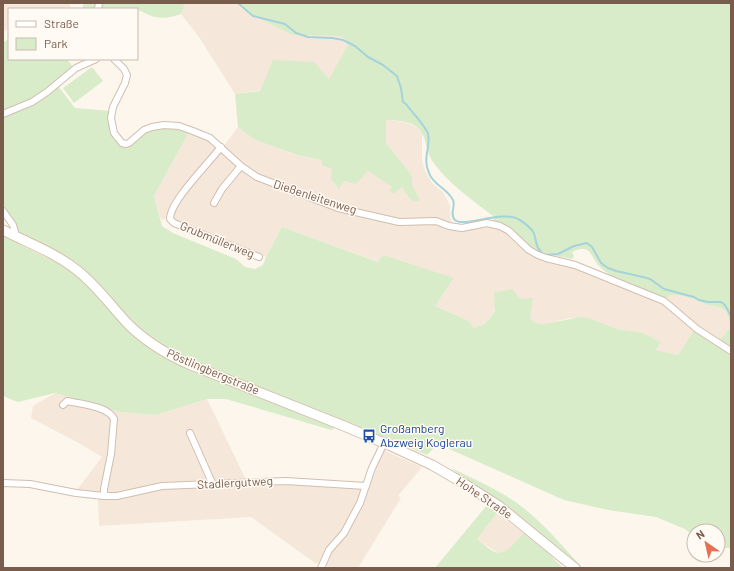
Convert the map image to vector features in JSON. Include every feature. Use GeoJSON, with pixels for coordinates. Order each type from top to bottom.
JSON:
{"type":"FeatureCollection","features":[{"type":"Feature","properties":{"kind":"main road","name":"Pöstlingbergstraße"},"geometry":{"type":"LineString","coordinates":[[3,230],[60,259],[77,270],[137,332],[166,352],[191,365],[384,443]]}},
{"type":"Feature","properties":{"kind":"main road","name":"Hohe Straße"},"geometry":{"type":"LineString","coordinates":[[384,443],[432,465],[484,497],[514,518],[575,568]]}},
{"type":"Feature","properties":{"kind":"street","name":"Dießenleitenweg"},"geometry":{"type":"LineString","coordinates":[[115,60],[124,69],[127,75],[111,118],[113,131],[120,142],[126,144],[129,143],[150,127],[171,125],[185,128],[213,140],[241,166],[260,179],[345,209],[399,222],[433,220],[449,226],[460,228],[487,224],[503,228],[512,233],[529,250],[538,255],[575,264],[664,301],[697,329],[731,352]]}},
{"type":"Feature","properties":{"kind":"street"},"geometry":{"type":"LineString","coordinates":[[3,114],[36,100],[84,61]]}},
{"type":"Feature","properties":{"kind":"street","name":"Grubmüllerweg"},"geometry":{"type":"LineString","coordinates":[[221,148],[182,194],[172,212],[170,219],[174,223],[259,257]]}},
{"type":"Feature","properties":{"kind":"street"},"geometry":{"type":"LineString","coordinates":[[214,203],[222,189],[241,166]]}},
{"type":"Feature","properties":{"kind":"street"},"geometry":{"type":"LineString","coordinates":[[3,211],[13,225],[15,232],[13,236]]}},
{"type":"Feature","properties":{"kind":"street"},"geometry":{"type":"LineString","coordinates":[[62,405],[67,401],[90,406],[109,412],[114,419],[111,454],[104,496]]}},
{"type":"Feature","properties":{"kind":"street"},"geometry":{"type":"LineString","coordinates":[[190,433],[213,485]]}},
{"type":"Feature","properties":{"kind":"street"},"geometry":{"type":"LineString","coordinates":[[321,568],[329,550],[342,536],[360,503],[372,468],[384,443]]}},
{"type":"Feature","properties":{"kind":"street","name":"Stadlergutweg"},"geometry":{"type":"LineString","coordinates":[[3,483],[30,484],[76,493],[104,496],[117,496],[162,486],[294,481],[344,486],[366,486]]}},
{"type":"Feature","properties":{"kind":"shaded area"},"geometry":{"type":"Polygon","coordinates":[[[3,3],[70,3],[70,8],[8,8],[8,29],[3,32],[3,3]]]}},
{"type":"Feature","properties":{"kind":"shaded area"},"geometry":{"type":"Polygon","coordinates":[[[185,3],[240,3],[254,16],[292,35],[341,36],[349,44],[329,80],[235,94],[199,37],[181,14],[185,3]]]}},
{"type":"Feature","properties":{"kind":"shaded area"},"geometry":{"type":"Polygon","coordinates":[[[386,119],[408,123],[418,128],[422,133],[422,161],[426,173],[433,184],[443,192],[450,205],[450,217],[454,230],[460,231],[492,227],[502,230],[510,234],[524,248],[571,265],[665,304],[694,330],[678,355],[656,350],[661,342],[643,333],[617,329],[589,318],[570,318],[545,324],[536,323],[530,319],[495,310],[485,324],[474,328],[469,321],[435,306],[454,278],[379,262],[282,227],[266,257],[175,220],[172,217],[161,220],[154,196],[189,132],[223,147],[238,127],[255,140],[296,155],[322,160],[386,143],[386,119]]]}},
{"type":"Feature","properties":{"kind":"shaded area"},"geometry":{"type":"Polygon","coordinates":[[[671,295],[678,295],[707,305],[719,307],[726,311],[730,328],[719,341],[703,332],[665,299],[671,295]]]}},
{"type":"Feature","properties":{"kind":"shaded area"},"geometry":{"type":"Polygon","coordinates":[[[55,393],[120,412],[156,415],[207,399],[249,486],[295,483],[359,489],[367,492],[383,450],[422,467],[398,496],[401,498],[358,568],[333,568],[315,563],[251,517],[99,526],[98,499],[73,495],[102,457],[31,418],[33,406],[55,393]]]}},
{"type":"Feature","properties":{"kind":"shaded area"},"geometry":{"type":"Polygon","coordinates":[[[497,513],[523,533],[509,550],[498,553],[477,539],[497,513]]]}},
{"type":"Feature","properties":{"kind":"green space"},"geometry":{"type":"Polygon","coordinates":[[[84,3],[185,3],[181,14],[162,18],[151,16],[138,10],[138,8],[82,8],[84,3]]]}},
{"type":"Feature","properties":{"kind":"green space"},"geometry":{"type":"Polygon","coordinates":[[[240,3],[731,3],[731,349],[719,341],[730,328],[726,311],[719,307],[707,305],[678,295],[671,295],[665,299],[646,290],[622,282],[601,268],[589,251],[583,249],[572,252],[574,256],[572,259],[540,253],[529,246],[510,228],[494,221],[493,216],[459,190],[444,175],[431,159],[421,131],[407,122],[386,120],[386,143],[412,176],[412,185],[420,200],[417,202],[411,200],[402,187],[394,194],[389,191],[392,187],[368,171],[356,184],[344,181],[339,189],[331,179],[332,169],[322,165],[322,160],[297,155],[255,140],[238,127],[235,94],[260,91],[273,60],[314,62],[329,79],[349,43],[341,36],[292,35],[254,16],[240,3]]]}},
{"type":"Feature","properties":{"kind":"green space"},"geometry":{"type":"Polygon","coordinates":[[[8,40],[8,60],[68,60],[73,67],[45,90],[31,99],[3,111],[3,42],[8,40]]]}},
{"type":"Feature","properties":{"kind":"green space"},"geometry":{"type":"Polygon","coordinates":[[[92,67],[103,81],[74,103],[63,88],[92,67]]]}},
{"type":"Feature","properties":{"kind":"green space"},"geometry":{"type":"Polygon","coordinates":[[[58,86],[75,108],[111,111],[113,135],[127,143],[150,130],[161,127],[189,132],[154,196],[162,226],[173,233],[236,259],[245,267],[255,269],[263,265],[282,227],[378,262],[383,255],[454,278],[435,306],[469,321],[474,328],[485,324],[495,311],[494,293],[512,289],[520,299],[533,298],[530,319],[536,323],[545,324],[580,317],[589,318],[617,329],[643,333],[661,342],[656,350],[678,355],[694,330],[731,353],[731,548],[726,548],[726,523],[686,523],[686,530],[656,517],[608,510],[564,500],[438,444],[427,455],[396,442],[287,405],[289,409],[332,426],[334,429],[331,430],[226,399],[207,399],[156,415],[120,412],[55,393],[18,402],[3,396],[3,236],[57,263],[74,274],[81,270],[21,235],[3,207],[3,116],[58,86]]]}},
{"type":"Feature","properties":{"kind":"green space"},"geometry":{"type":"Polygon","coordinates":[[[451,468],[517,503],[543,526],[583,568],[517,514],[464,479],[451,468]]]}},
{"type":"Feature","properties":{"kind":"green space"},"geometry":{"type":"Polygon","coordinates":[[[487,505],[497,513],[477,539],[490,550],[499,553],[507,550],[523,533],[547,552],[563,568],[435,568],[487,505]]]}},
{"type":"Feature","properties":{"kind":"waterway"},"geometry":{"type":"LineString","coordinates":[[238,3],[253,16],[285,24],[296,33],[308,37],[343,40],[355,46],[368,57],[383,65],[397,76],[403,102],[427,131],[429,139],[426,157],[427,168],[434,181],[447,192],[453,200],[453,218],[455,220],[466,222],[503,216],[518,219],[532,230],[538,248],[544,255],[558,254],[574,246],[587,243],[592,247],[601,263],[608,268],[650,279],[664,289],[694,297],[699,300],[721,302],[725,305],[731,316]]}},
{"type":"Feature","properties":{"kind":"place","name":"Großamberg Abzweig Koglerau"},"geometry":{"type":"Point","coordinates":[369,436]}}]}
